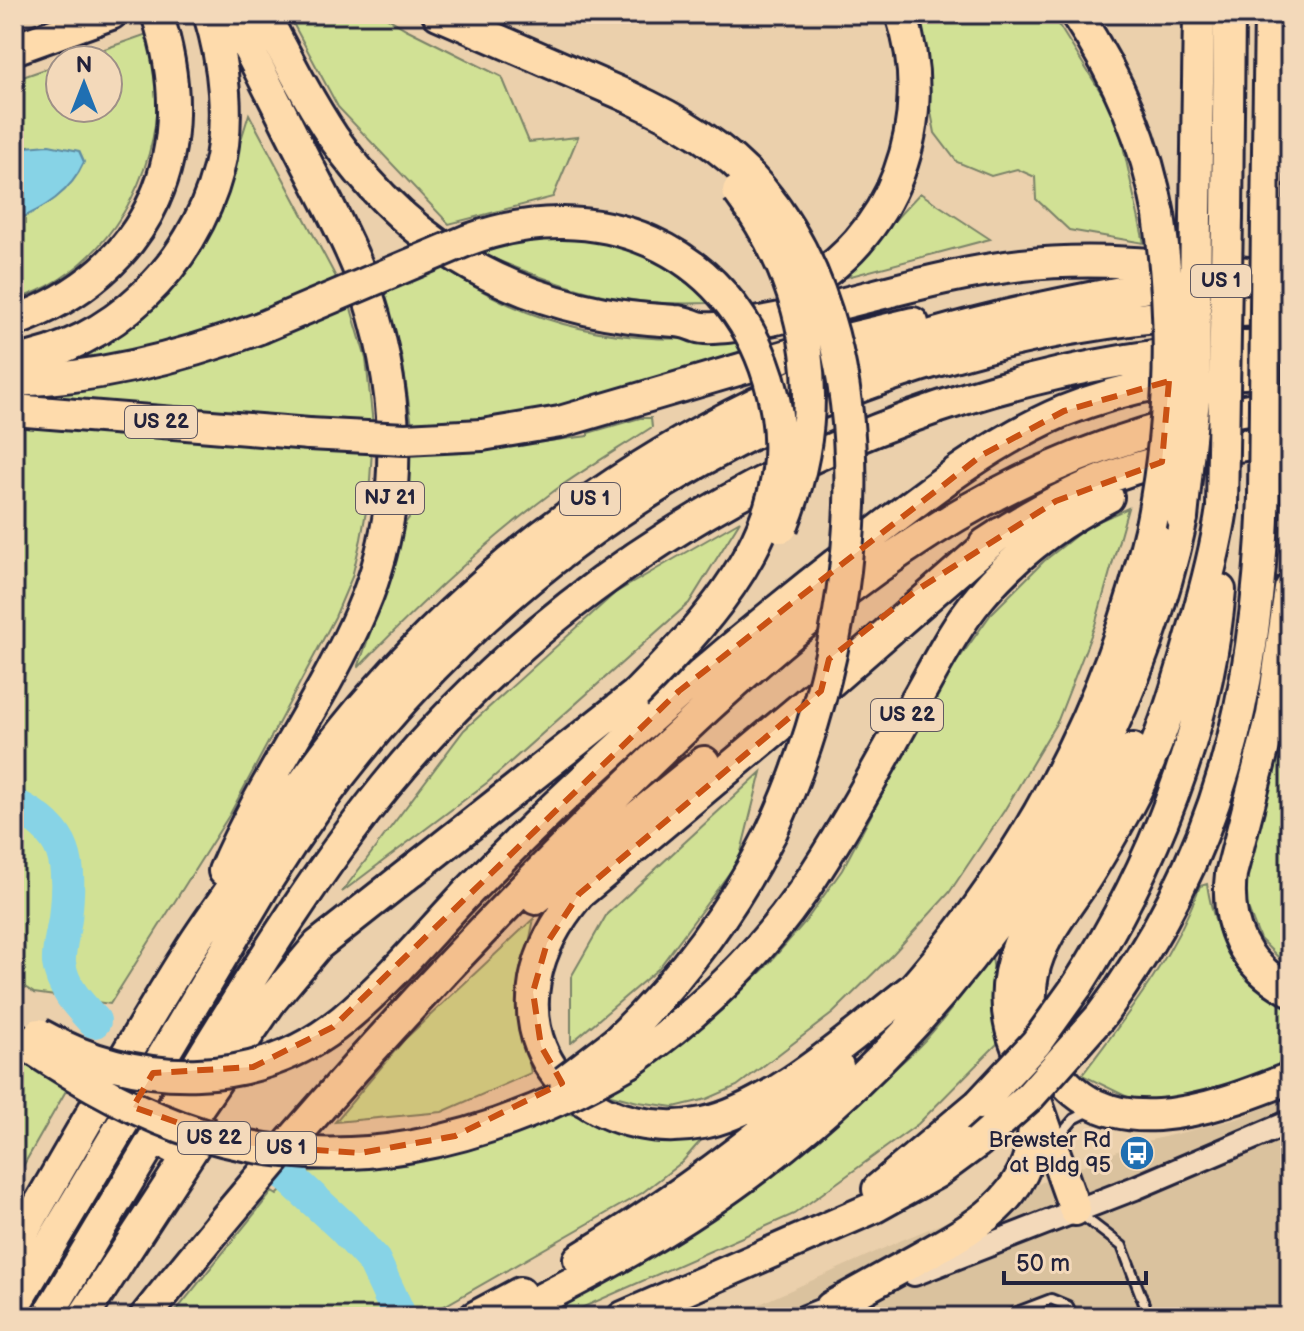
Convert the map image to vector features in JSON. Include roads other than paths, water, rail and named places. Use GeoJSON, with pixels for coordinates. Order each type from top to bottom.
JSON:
{"type":"FeatureCollection","features":[{"type":"Feature","properties":{"kind":"highway"},"geometry":{"type":"LineString","coordinates":[[14,49],[111,14]]}},
{"type":"Feature","properties":{"kind":"highway"},"geometry":{"type":"LineString","coordinates":[[14,321],[49,306],[82,286],[114,260],[138,229],[163,178],[175,114],[169,60],[157,14]]}},
{"type":"Feature","properties":{"kind":"highway"},"geometry":{"type":"LineString","coordinates":[[438,14],[627,96],[703,137],[737,164],[760,188],[780,216],[806,262],[822,302],[839,367],[850,466],[847,559],[830,654],[796,774],[748,877],[705,943],[656,1002],[623,1052]]}},
{"type":"Feature","properties":{"kind":"highway"},"geometry":{"type":"LineString","coordinates":[[686,321],[699,315],[767,303],[797,290],[837,262],[871,225],[897,181],[912,130],[915,95],[913,63],[901,14]]}},
{"type":"Feature","properties":{"kind":"highway"},"geometry":{"type":"LineString","coordinates":[[475,1317],[613,1238],[735,1154],[840,1065],[912,989],[997,881],[1068,763],[1118,647],[1141,572],[1164,443],[1169,373],[1168,295],[1159,215],[1149,167],[1127,101],[1076,14]]}},
{"type":"Feature","properties":{"kind":"highway"},"geometry":{"type":"LineString","coordinates":[[1075,1210],[1009,1024],[1006,997],[1009,971],[1022,935],[1103,807],[1147,717],[1165,654],[1194,399],[1199,14]]}},
{"type":"Feature","properties":{"kind":"highway"},"geometry":{"type":"LineString","coordinates":[[763,1257],[839,1215],[882,1186],[979,1104],[1036,1043],[1077,986],[1129,896],[1157,835],[1181,770],[1203,695],[1214,641],[1221,573],[1229,14]]}},
{"type":"Feature","properties":{"kind":"highway"},"geometry":{"type":"LineString","coordinates":[[623,1317],[907,1190],[950,1164],[1030,1096],[1100,1017],[1148,948],[1164,919],[1194,858],[1219,794],[1237,728],[1250,662],[1260,581],[1264,496],[1270,14]]}},
{"type":"Feature","properties":{"kind":"highway"},"geometry":{"type":"LineString","coordinates":[[267,19],[310,100],[342,149],[376,189],[435,241],[500,281],[558,304],[618,316],[686,321],[700,328],[752,324],[976,272],[1047,263],[1121,262],[1290,278]]}},
{"type":"Feature","properties":{"kind":"highway"},"geometry":{"type":"LineString","coordinates":[[14,361],[69,345],[109,324],[156,283],[186,244],[207,204],[222,151],[224,26]]}},
{"type":"Feature","properties":{"kind":"highway","name":"NJ 21"},"geometry":{"type":"LineString","coordinates":[[190,949],[233,850],[327,681],[364,605],[384,538],[393,461],[390,386],[369,299],[339,226],[224,26]]}},
{"type":"Feature","properties":{"kind":"highway"},"geometry":{"type":"LineString","coordinates":[[55,1317],[296,969],[328,936],[635,695],[726,615],[767,558],[789,511],[803,461],[808,426],[809,375],[802,323],[787,275],[745,199],[723,171],[685,134],[627,96]]}},
{"type":"Feature","properties":{"kind":"highway"},"geometry":{"type":"LineString","coordinates":[[14,381],[74,377],[201,349],[260,328],[468,240],[529,224],[575,222],[622,230],[669,251],[710,281],[742,320],[765,368],[778,423],[777,478],[763,526],[735,576],[679,650],[635,695]]}},
{"type":"Feature","properties":{"kind":"highway","name":"US 1"},"geometry":{"type":"LineString","coordinates":[[14,1248],[190,949],[309,774],[376,691],[475,591],[529,545],[585,503],[672,448],[764,399],[852,361],[976,323],[1153,286],[1290,278]]}},
{"type":"Feature","properties":{"kind":"highway","name":"US 22"},"geometry":{"type":"LineString","coordinates":[[14,410],[309,434],[405,439],[482,435],[582,416],[880,330],[1061,294],[1153,286]]}},
{"type":"Feature","properties":{"kind":"highway"},"geometry":{"type":"LineString","coordinates":[[14,1306],[267,881],[315,808],[372,735],[418,683],[492,610],[545,564],[627,505],[715,453],[808,407],[893,374],[1004,343],[1099,324],[1189,313],[1290,310]]}},
{"type":"Feature","properties":{"kind":"highway"},"geometry":{"type":"LineString","coordinates":[[47,1317],[253,975],[342,842],[405,763],[452,712],[510,656],[579,598],[670,534],[763,481],[866,434],[926,412],[1087,366],[1194,349],[1290,344]]}},
{"type":"Feature","properties":{"kind":"highway"},"geometry":{"type":"LineString","coordinates":[[14,1018],[84,1056],[142,1072],[190,1075],[253,1067],[296,1050],[345,1019],[591,771],[720,656],[872,535],[982,455],[1056,415],[1117,393],[1205,376],[1290,371]]}},
{"type":"Feature","properties":{"kind":"highway","name":"US 1"},"geometry":{"type":"LineString","coordinates":[[145,1317],[294,1137],[433,984],[569,842],[699,716],[808,621],[921,539],[1010,486],[1105,446],[1197,418],[1290,403]]}},
{"type":"Feature","properties":{"kind":"highway","name":"US 22"},"geometry":{"type":"LineString","coordinates":[[14,1037],[103,1093],[177,1126],[259,1148],[326,1153],[393,1149],[437,1141],[489,1122],[684,1022],[752,956],[791,907],[840,833],[960,624],[1000,575],[1038,541],[1093,505],[1159,475],[1245,446],[1290,438]]}},
{"type":"Feature","properties":{"kind":"highway"},"geometry":{"type":"LineString","coordinates":[[433,984],[879,619],[1001,533],[1056,501],[1120,474],[1168,460],[1245,446]]}},
{"type":"Feature","properties":{"kind":"highway"},"geometry":{"type":"LineString","coordinates":[[1222,508],[1209,575],[1158,741],[1111,836],[1041,950],[1031,990],[1033,1017],[1056,1071],[1075,1091],[1114,1111],[1143,1116],[1173,1115],[1238,1097],[1290,1078]]}},
{"type":"Feature","properties":{"kind":"highway"},"geometry":{"type":"LineString","coordinates":[[506,1317],[631,1252],[758,1167],[855,1084],[945,988],[1020,889],[1100,755],[1154,621],[1182,518]]}},
{"type":"Feature","properties":{"kind":"highway"},"geometry":{"type":"LineString","coordinates":[[912,989],[807,1069],[761,1099],[717,1119],[675,1126],[647,1125],[619,1119],[574,1095],[558,1078],[545,1057],[533,1005],[535,980],[547,943],[561,917],[579,894],[811,699],[1001,533]]}},
{"type":"Feature","properties":{"kind":"highway"},"geometry":{"type":"LineString","coordinates":[[1290,589],[1272,715],[1234,861],[1229,900],[1233,925],[1243,949],[1269,978],[1290,990]]}},
{"type":"Feature","properties":{"kind":"highway"},"geometry":{"type":"LineString","coordinates":[[83,1317],[291,1001],[329,955],[379,906],[470,826]]}},
{"type":"Feature","properties":{"kind":"highway"},"geometry":{"type":"LineString","coordinates":[[818,1312],[971,1229],[1000,1205],[1014,1188],[1030,1156],[1034,1129],[1031,1084]]}},
{"type":"Feature","properties":{"kind":"street"},"geometry":{"type":"LineString","coordinates":[[818,1312],[1135,1188],[1290,1122]]}},
{"type":"Feature","properties":{"kind":"lane"},"geometry":{"type":"LineString","coordinates":[[1052,1145],[1074,1119],[1100,1106]]}},
{"type":"Feature","properties":{"kind":"lane"},"geometry":{"type":"LineString","coordinates":[[1075,1210],[1122,1246],[1149,1317]]}},
{"type":"Feature","properties":{"kind":"lane"},"geometry":{"type":"LineString","coordinates":[[1004,1317],[1051,1299],[1068,1306],[1073,1317]]}},
{"type":"Feature","properties":{"kind":"water"},"geometry":{"type":"Polygon","coordinates":[[[49,145],[79,151],[84,162],[64,191],[36,211],[14,221],[14,148],[49,145]]]}},
{"type":"Feature","properties":{"kind":"waterway"},"geometry":{"type":"LineString","coordinates":[[14,805],[46,826],[62,851],[66,865],[67,899],[59,963],[67,987],[94,1021]]}},
{"type":"Feature","properties":{"kind":"waterway"},"geometry":{"type":"LineString","coordinates":[[288,1176],[374,1261],[400,1317]]}},
{"type":"Feature","properties":{"kind":"place","name":"Brewster Rd at Bldg 95"},"geometry":{"type":"Point","coordinates":[1137,1153]}}]}
